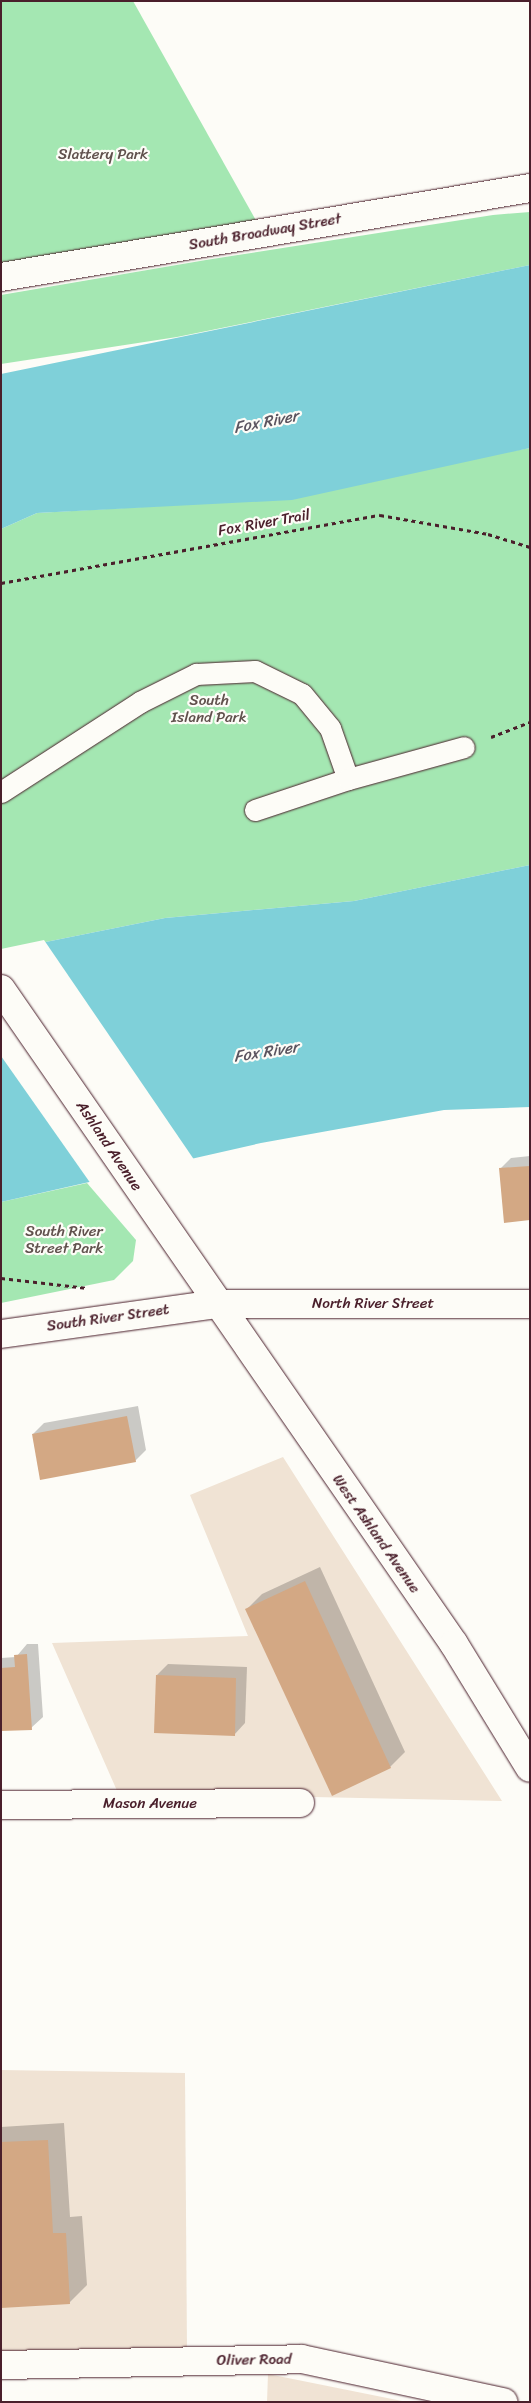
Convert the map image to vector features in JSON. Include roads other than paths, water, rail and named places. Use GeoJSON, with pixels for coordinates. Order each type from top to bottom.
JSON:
{"type":"FeatureCollection","features":[{"type":"Feature","properties":{"kind":"street","name":"South Broadway Street"},"geometry":{"type":"LineString","coordinates":[[1,277],[530,188]]}},
{"type":"Feature","properties":{"kind":"street","name":"Ashland Avenue"},"geometry":{"type":"LineString","coordinates":[[1,989],[216,1304]]}},
{"type":"Feature","properties":{"kind":"street","name":"North River Street"},"geometry":{"type":"LineString","coordinates":[[216,1304],[530,1304]]}},
{"type":"Feature","properties":{"kind":"street","name":"South River Street"},"geometry":{"type":"LineString","coordinates":[[1,1334],[216,1304]]}},
{"type":"Feature","properties":{"kind":"street","name":"West Ashland Avenue"},"geometry":{"type":"LineString","coordinates":[[216,1304],[454,1644],[530,1768]]}},
{"type":"Feature","properties":{"kind":"street","name":"Mason Avenue"},"geometry":{"type":"LineString","coordinates":[[1,1806],[300,1803]]}},
{"type":"Feature","properties":{"kind":"street","name":"Oliver Road"},"geometry":{"type":"LineString","coordinates":[[1,2365],[302,2359],[503,2402]]}},
{"type":"Feature","properties":{"kind":"lane"},"geometry":{"type":"LineString","coordinates":[[1,792],[140,702],[196,674],[255,671],[302,694],[330,728],[348,779]]}},
{"type":"Feature","properties":{"kind":"lane"},"geometry":{"type":"LineString","coordinates":[[255,810],[348,779],[464,747]]}},
{"type":"Feature","properties":{"kind":"water","name":"Fox River"},"geometry":{"type":"Polygon","coordinates":[[[530,265],[530,448],[292,500],[37,513],[1,529],[1,374],[530,265]]]}},
{"type":"Feature","properties":{"kind":"water","name":"Fox River"},"geometry":{"type":"Polygon","coordinates":[[[530,865],[530,1107],[444,1110],[261,1143],[1,1202],[1,951],[165,918],[354,901],[530,865]]]}},
{"type":"Feature","properties":{"kind":"park label","name":"Slattery Park"},"geometry":{"type":"Point","coordinates":[103,155]}},
{"type":"Feature","properties":{"kind":"park label","name":"South Island Park"},"geometry":{"type":"Point","coordinates":[209,708]}},
{"type":"Feature","properties":{"kind":"park label","name":"South River Street Park"},"geometry":{"type":"Point","coordinates":[64,1240]}}]}
